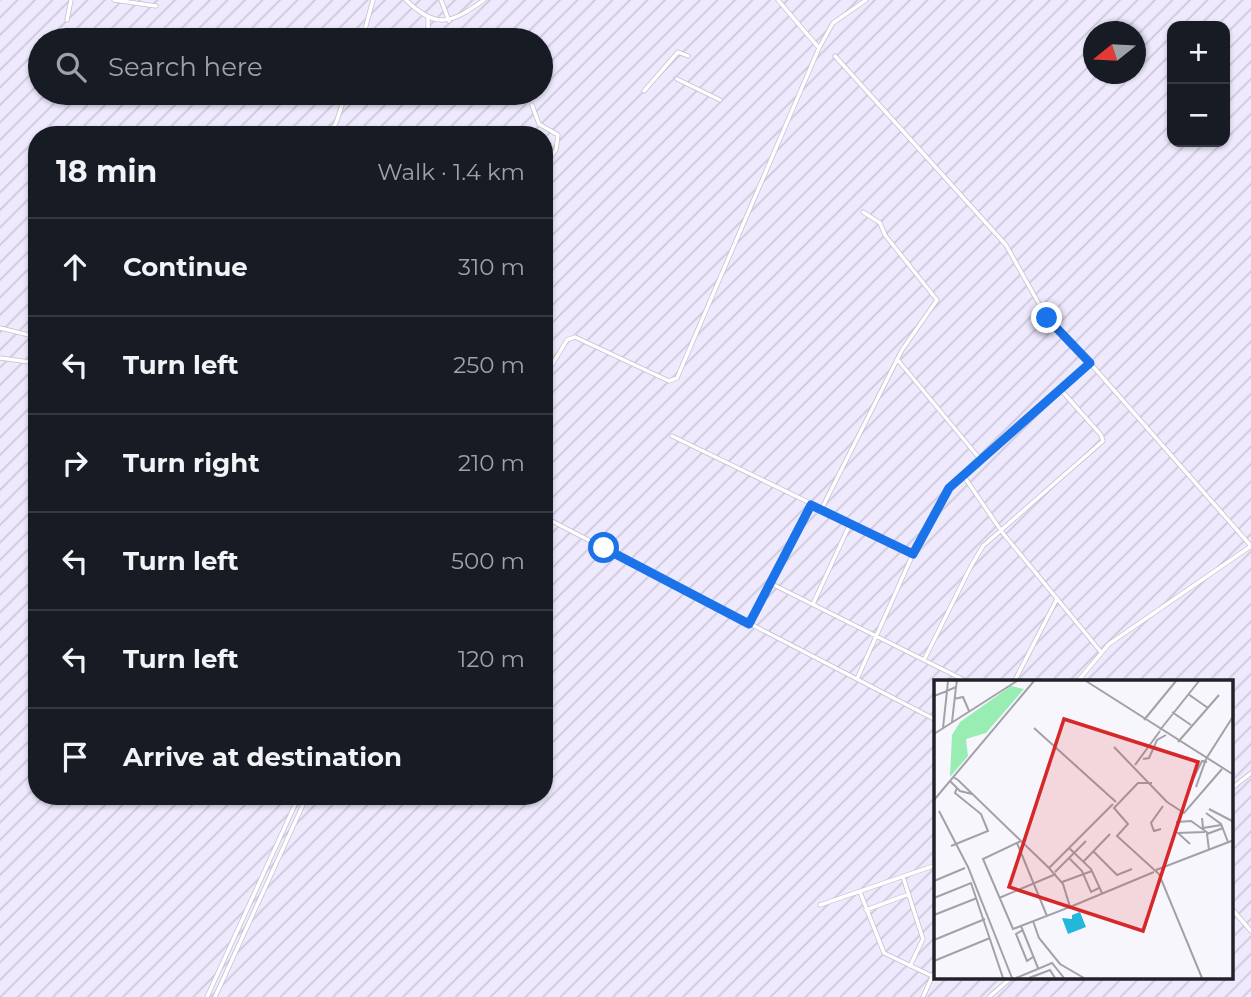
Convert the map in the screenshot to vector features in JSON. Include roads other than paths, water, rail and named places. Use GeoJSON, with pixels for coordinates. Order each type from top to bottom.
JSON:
{"type":"FeatureCollection","features":[{"type":"Feature","properties":{"kind":"street"},"geometry":{"type":"LineString","coordinates":[[67,20],[71,0]]}},
{"type":"Feature","properties":{"kind":"street"},"geometry":{"type":"LineString","coordinates":[[114,0],[156,6]]}},
{"type":"Feature","properties":{"kind":"street"},"geometry":{"type":"LineString","coordinates":[[365,28],[373,0]]}},
{"type":"Feature","properties":{"kind":"street"},"geometry":{"type":"LineString","coordinates":[[406,0],[428,17],[441,22],[449,21],[484,0]]}},
{"type":"Feature","properties":{"kind":"street"},"geometry":{"type":"LineString","coordinates":[[441,0],[449,21]]}},
{"type":"Feature","properties":{"kind":"street"},"geometry":{"type":"LineString","coordinates":[[778,0],[819,48]]}},
{"type":"Feature","properties":{"kind":"street"},"geometry":{"type":"LineString","coordinates":[[553,363],[567,340],[575,337],[669,381],[677,378],[819,48],[834,23],[866,0]]}},
{"type":"Feature","properties":{"kind":"street"},"geometry":{"type":"LineString","coordinates":[[428,17],[429,28]]}},
{"type":"Feature","properties":{"kind":"street"},"geometry":{"type":"LineString","coordinates":[[644,91],[678,52],[688,56]]}},
{"type":"Feature","properties":{"kind":"street"},"geometry":{"type":"LineString","coordinates":[[835,57],[1006,245],[1047,318],[1251,546],[1101,652],[1079,680]]}},
{"type":"Feature","properties":{"kind":"street"},"geometry":{"type":"LineString","coordinates":[[677,79],[720,100]]}},
{"type":"Feature","properties":{"kind":"street"},"geometry":{"type":"LineString","coordinates":[[334,126],[342,105]]}},
{"type":"Feature","properties":{"kind":"street"},"geometry":{"type":"LineString","coordinates":[[532,105],[539,124],[542,126]]}},
{"type":"Feature","properties":{"kind":"street"},"geometry":{"type":"LineString","coordinates":[[553,132],[558,135],[553,154]]}},
{"type":"Feature","properties":{"kind":"street"},"geometry":{"type":"LineString","coordinates":[[821,510],[897,359],[937,300],[884,235],[880,223],[863,212]]}},
{"type":"Feature","properties":{"kind":"street"},"geometry":{"type":"LineString","coordinates":[[0,328],[28,335]]}},
{"type":"Feature","properties":{"kind":"street"},"geometry":{"type":"LineString","coordinates":[[0,358],[28,362]]}},
{"type":"Feature","properties":{"kind":"street"},"geometry":{"type":"LineString","coordinates":[[897,359],[980,459]]}},
{"type":"Feature","properties":{"kind":"street"},"geometry":{"type":"LineString","coordinates":[[857,679],[913,554],[949,488],[1090,363]]}},
{"type":"Feature","properties":{"kind":"street"},"geometry":{"type":"LineString","coordinates":[[924,660],[971,565],[984,546],[1103,441],[1101,435],[1060,390]]}},
{"type":"Feature","properties":{"kind":"street"},"geometry":{"type":"LineString","coordinates":[[672,436],[913,554]]}},
{"type":"Feature","properties":{"kind":"street"},"geometry":{"type":"LineString","coordinates":[[963,475],[1002,532],[1101,652]]}},
{"type":"Feature","properties":{"kind":"street"},"geometry":{"type":"LineString","coordinates":[[749,624],[811,505]]}},
{"type":"Feature","properties":{"kind":"street"},"geometry":{"type":"LineString","coordinates":[[553,522],[934,719]]}},
{"type":"Feature","properties":{"kind":"street"},"geometry":{"type":"LineString","coordinates":[[813,604],[850,524]]}},
{"type":"Feature","properties":{"kind":"street"},"geometry":{"type":"LineString","coordinates":[[772,584],[964,680]]}},
{"type":"Feature","properties":{"kind":"street"},"geometry":{"type":"LineString","coordinates":[[1015,680],[1057,600]]}},
{"type":"Feature","properties":{"kind":"street"},"geometry":{"type":"LineString","coordinates":[[1234,786],[1251,772]]}},
{"type":"Feature","properties":{"kind":"street"},"geometry":{"type":"LineString","coordinates":[[207,997],[295,805]]}},
{"type":"Feature","properties":{"kind":"street"},"geometry":{"type":"LineString","coordinates":[[215,997],[303,805]]}},
{"type":"Feature","properties":{"kind":"street"},"geometry":{"type":"LineString","coordinates":[[820,905],[934,867]]}},
{"type":"Feature","properties":{"kind":"street"},"geometry":{"type":"LineString","coordinates":[[903,876],[923,939],[910,966]]}},
{"type":"Feature","properties":{"kind":"street"},"geometry":{"type":"LineString","coordinates":[[860,892],[884,953],[932,976]]}},
{"type":"Feature","properties":{"kind":"street"},"geometry":{"type":"LineString","coordinates":[[866,910],[909,894]]}},
{"type":"Feature","properties":{"kind":"street"},"geometry":{"type":"LineString","coordinates":[[1234,911],[1251,931]]}},
{"type":"Feature","properties":{"kind":"street"},"geometry":{"type":"LineString","coordinates":[[923,997],[934,972]]}},
{"type":"Feature","properties":{"kind":"street"},"geometry":{"type":"LineString","coordinates":[[989,997],[1010,979]]}}]}
